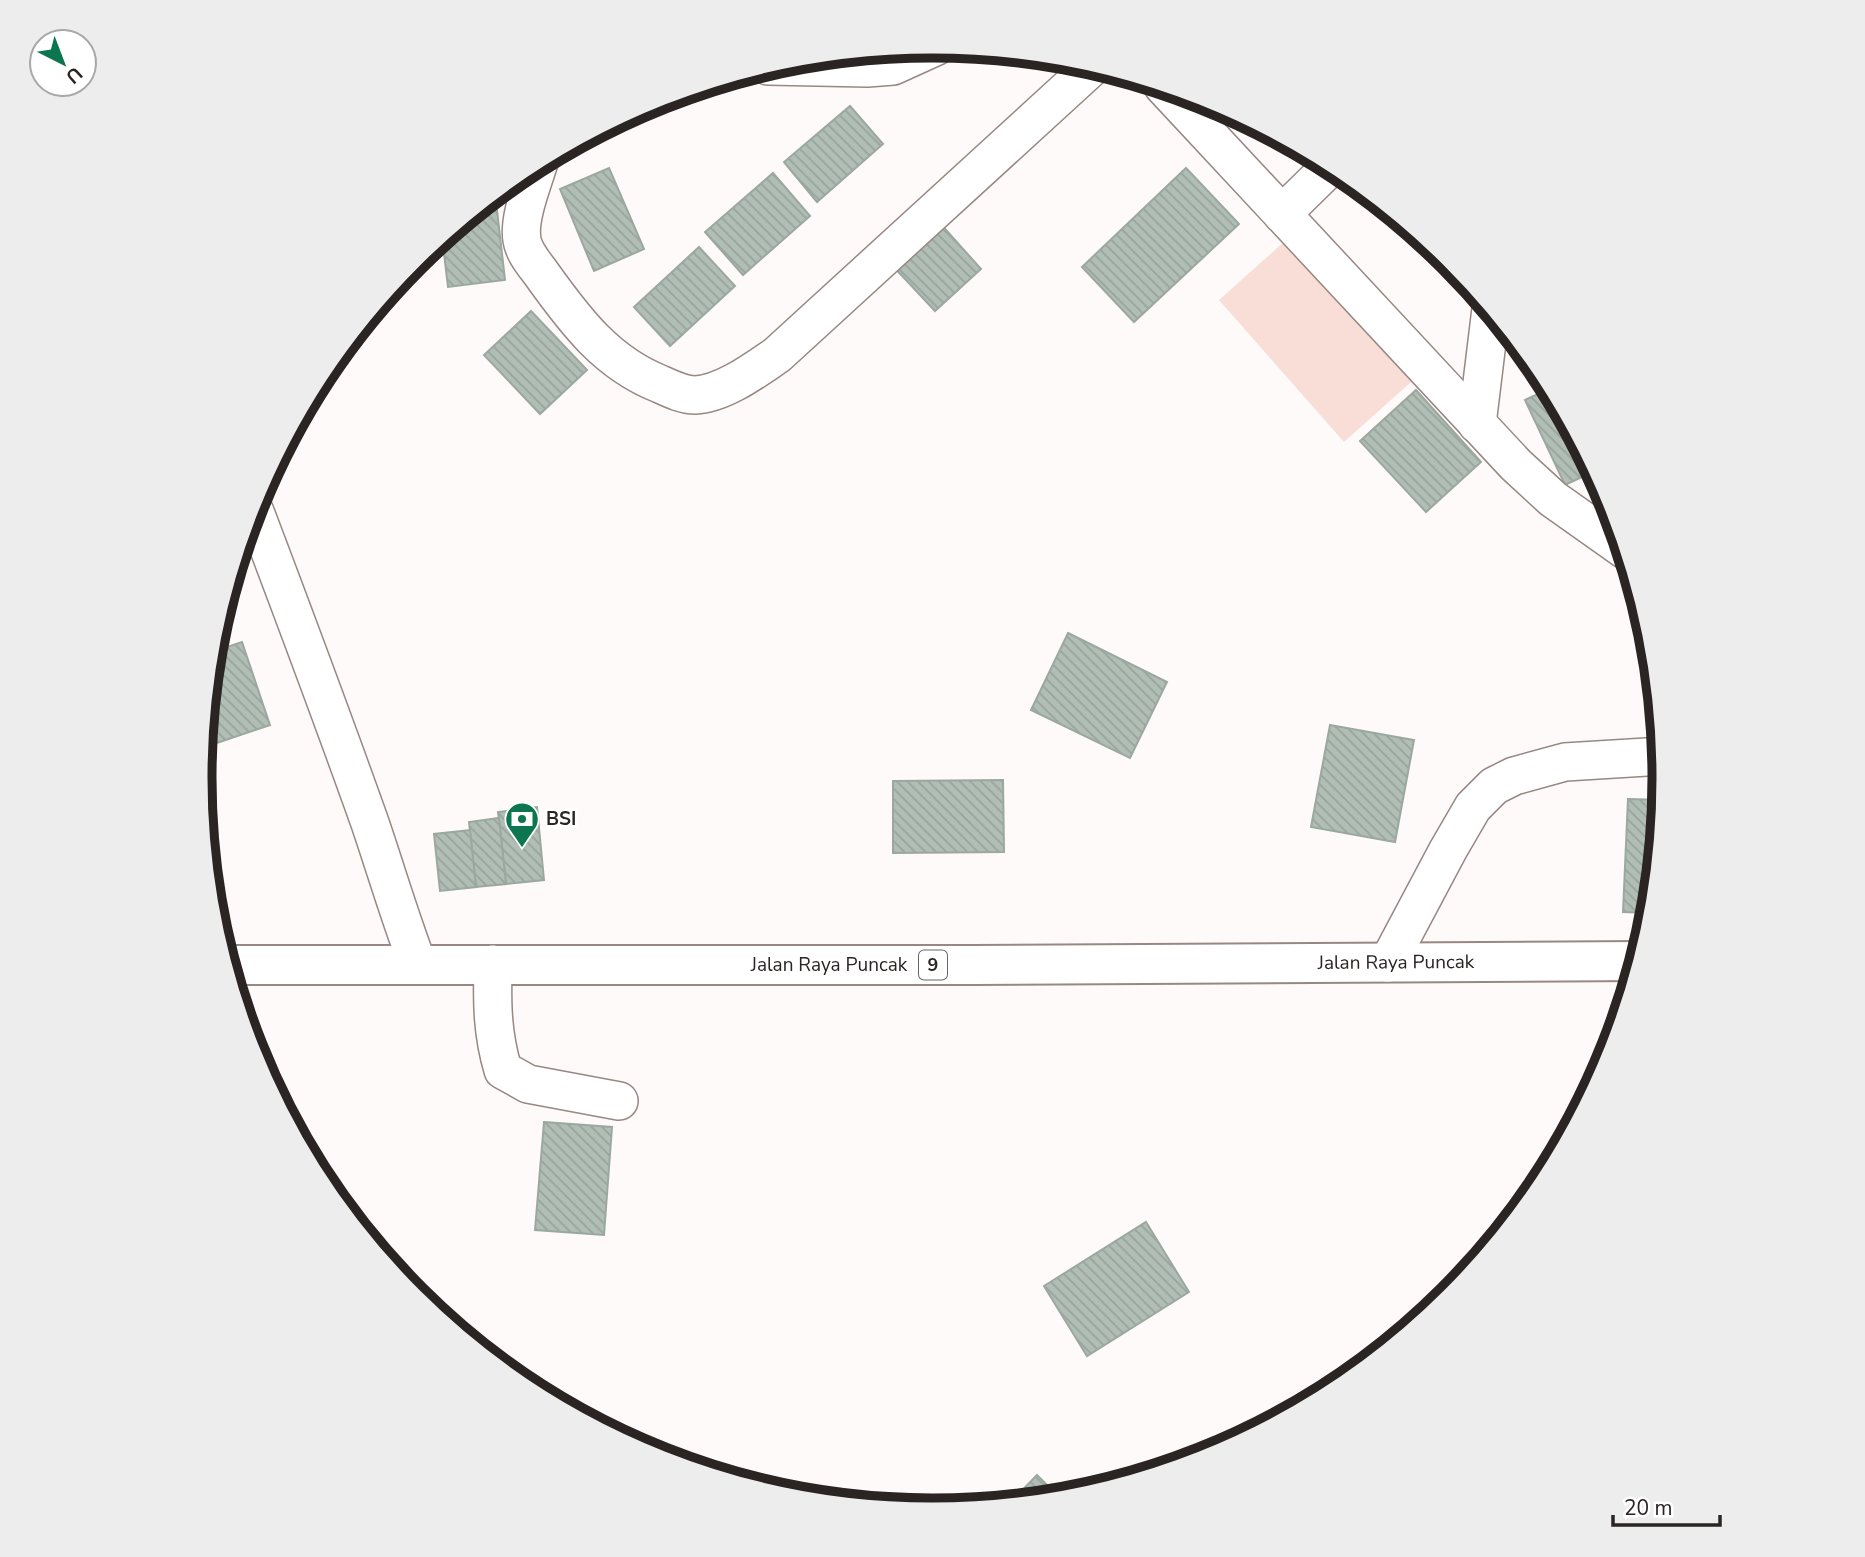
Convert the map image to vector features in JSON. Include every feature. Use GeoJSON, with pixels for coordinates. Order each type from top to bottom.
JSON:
{"type":"FeatureCollection","features":[{"type":"Feature","properties":{"kind":"highway","name":"Jalan Raya Puncak"},"geometry":{"type":"LineString","coordinates":[[236,965],[988,965],[1630,961]]}},
{"type":"Feature","properties":{"kind":"street"},"geometry":{"type":"LineString","coordinates":[[820,67],[893,66],[910,58]]}},
{"type":"Feature","properties":{"kind":"street"},"geometry":{"type":"LineString","coordinates":[[535,177],[522,223],[521,239],[524,250],[554,291],[593,340],[637,375],[681,393],[706,393],[734,383],[777,355],[1084,74]]}},
{"type":"Feature","properties":{"kind":"street"},"geometry":{"type":"LineString","coordinates":[[1177,101],[1516,465],[1553,499],[1613,541]]}},
{"type":"Feature","properties":{"kind":"street"},"geometry":{"type":"LineString","coordinates":[[1282,214],[1324,173]]}},
{"type":"Feature","properties":{"kind":"street"},"geometry":{"type":"LineString","coordinates":[[1477,424],[1489,322]]}},
{"type":"Feature","properties":{"kind":"street"},"geometry":{"type":"LineString","coordinates":[[259,525],[311,658],[418,965]]}},
{"type":"Feature","properties":{"kind":"street"},"geometry":{"type":"LineString","coordinates":[[1388,963],[1460,828],[1473,807],[1494,786],[1514,776],[1565,762],[1653,757]]}},
{"type":"Feature","properties":{"kind":"street"},"geometry":{"type":"LineString","coordinates":[[493,964],[491,1009],[503,1070],[528,1084],[619,1101]]}},
{"type":"Feature","properties":{"kind":"shaded area"},"geometry":{"type":"Polygon","coordinates":[[[1294,233],[1420,374],[1344,442],[1219,300],[1294,233]]]}},
{"type":"Feature","properties":{"kind":"building"},"geometry":{"type":"Polygon","coordinates":[[[850,106],[883,144],[817,202],[784,162],[850,106]]]}},
{"type":"Feature","properties":{"kind":"building"},"geometry":{"type":"Polygon","coordinates":[[[609,168],[644,249],[594,271],[560,189],[609,168]]]}},
{"type":"Feature","properties":{"kind":"building"},"geometry":{"type":"Polygon","coordinates":[[[1186,168],[1239,224],[1134,322],[1082,267],[1186,168]]]}},
{"type":"Feature","properties":{"kind":"building"},"geometry":{"type":"Polygon","coordinates":[[[773,173],[810,216],[743,275],[705,232],[773,173]]]}},
{"type":"Feature","properties":{"kind":"building"},"geometry":{"type":"Polygon","coordinates":[[[497,210],[505,280],[448,287],[444,250],[489,211],[497,210]]]}},
{"type":"Feature","properties":{"kind":"building"},"geometry":{"type":"Polygon","coordinates":[[[938,221],[981,269],[935,311],[891,264],[938,221]]]}},
{"type":"Feature","properties":{"kind":"building"},"geometry":{"type":"Polygon","coordinates":[[[699,247],[735,286],[670,346],[634,307],[699,247]]]}},
{"type":"Feature","properties":{"kind":"building"},"geometry":{"type":"Polygon","coordinates":[[[531,311],[587,370],[540,414],[484,355],[531,311]]]}},
{"type":"Feature","properties":{"kind":"building"},"geometry":{"type":"Polygon","coordinates":[[[1416,390],[1481,462],[1426,512],[1360,441],[1416,390]]]}},
{"type":"Feature","properties":{"kind":"building"},"geometry":{"type":"Polygon","coordinates":[[[1541,393],[1586,475],[1565,485],[1525,400],[1541,393]]]}},
{"type":"Feature","properties":{"kind":"building"},"geometry":{"type":"Polygon","coordinates":[[[1068,633],[1167,682],[1130,758],[1031,710],[1068,633]]]}},
{"type":"Feature","properties":{"kind":"building"},"geometry":{"type":"Polygon","coordinates":[[[242,642],[270,725],[213,744],[218,684],[224,648],[242,642]]]}},
{"type":"Feature","properties":{"kind":"building"},"geometry":{"type":"Polygon","coordinates":[[[1330,725],[1414,740],[1395,842],[1311,827],[1330,725]]]}},
{"type":"Feature","properties":{"kind":"building"},"geometry":{"type":"Polygon","coordinates":[[[1003,780],[1004,852],[893,853],[893,781],[1003,780]]]}},
{"type":"Feature","properties":{"kind":"building"},"geometry":{"type":"Polygon","coordinates":[[[1628,799],[1653,800],[1647,873],[1640,913],[1623,912],[1628,799]]]}},
{"type":"Feature","properties":{"kind":"building","name":"BSI"},"geometry":{"type":"Polygon","coordinates":[[[537,807],[544,880],[506,884],[498,812],[537,807]]]}},
{"type":"Feature","properties":{"kind":"building"},"geometry":{"type":"Polygon","coordinates":[[[499,818],[506,884],[476,887],[469,822],[499,818]]]}},
{"type":"Feature","properties":{"kind":"building"},"geometry":{"type":"Polygon","coordinates":[[[470,830],[476,887],[440,891],[434,834],[470,830]]]}},
{"type":"Feature","properties":{"kind":"building"},"geometry":{"type":"Polygon","coordinates":[[[544,1122],[612,1127],[604,1235],[535,1230],[544,1122]]]}},
{"type":"Feature","properties":{"kind":"building"},"geometry":{"type":"Polygon","coordinates":[[[1146,1222],[1189,1292],[1087,1356],[1044,1286],[1146,1222]]]}},
{"type":"Feature","properties":{"kind":"building"},"geometry":{"type":"Polygon","coordinates":[[[1037,1475],[1051,1489],[1027,1493],[1019,1494],[1037,1475]]]}},
{"type":"Feature","properties":{"kind":"place","name":"BSI"},"geometry":{"type":"Point","coordinates":[522,849]}}]}
